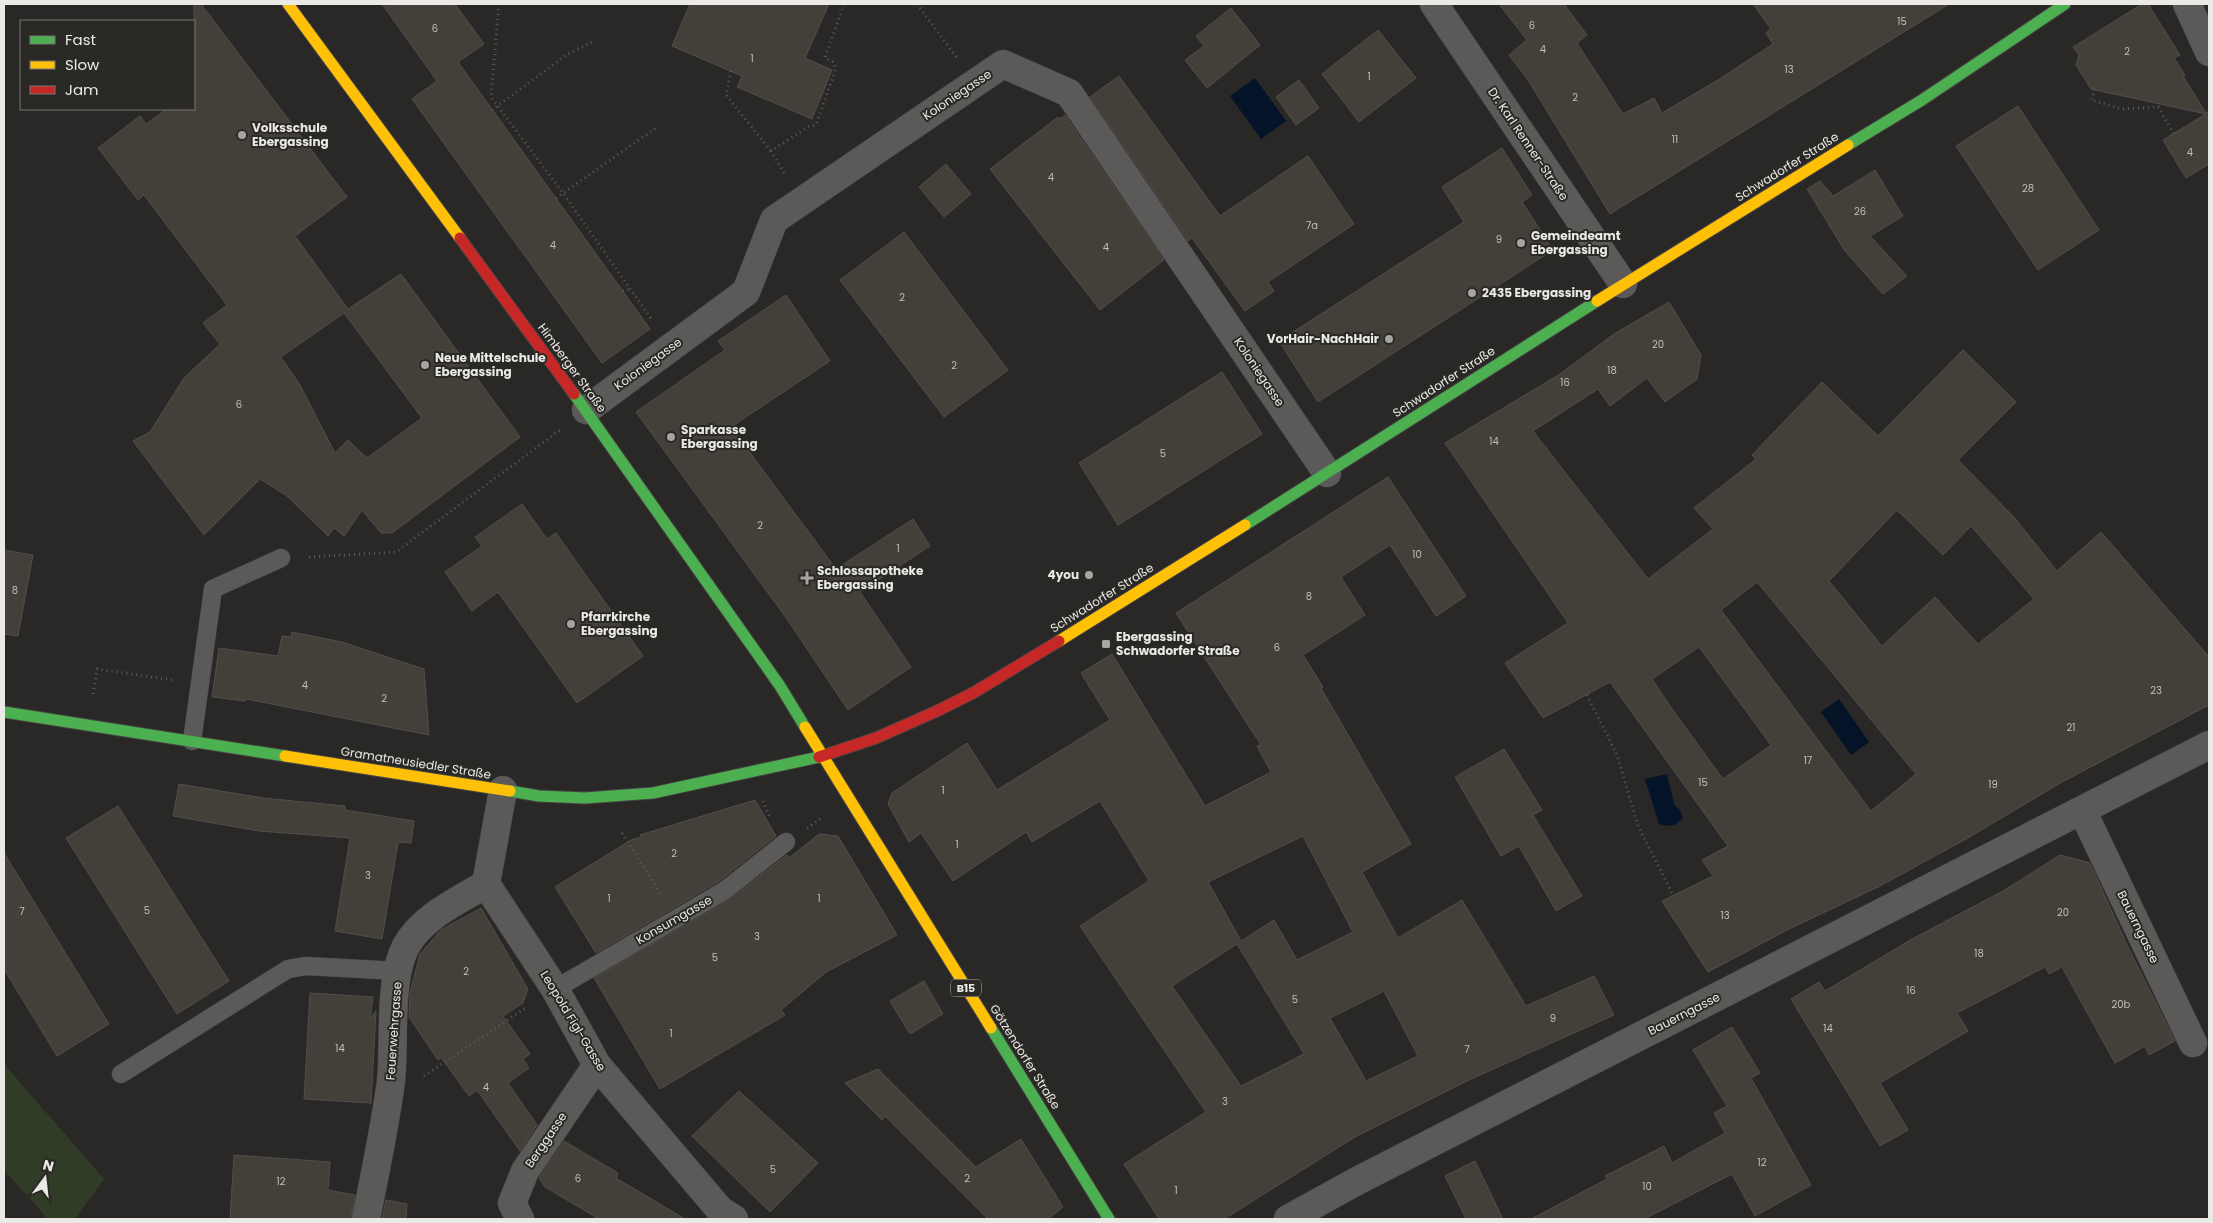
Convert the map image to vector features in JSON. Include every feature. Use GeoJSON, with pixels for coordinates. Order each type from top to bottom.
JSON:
{"type":"FeatureCollection","features":[{"type":"Feature","properties":{"kind":"main road","name":"Himberger Straße"},"geometry":{"type":"LineString","coordinates":[[288,4],[586,410],[780,686],[823,756]]}},
{"type":"Feature","properties":{"kind":"main road","name":"Schwadorfer Straße"},"geometry":{"type":"LineString","coordinates":[[823,756],[884,735],[972,693],[1088,623],[1623,284],[1922,100],[2064,4]]}},
{"type":"Feature","properties":{"kind":"main road","name":"Gramatneusiedler Straße"},"geometry":{"type":"LineString","coordinates":[[4,712],[563,798],[628,796],[704,783],[823,756]]}},
{"type":"Feature","properties":{"kind":"main road","name":"Götzendorfer Straße"},"geometry":{"type":"LineString","coordinates":[[823,756],[1109,1219]]}},
{"type":"Feature","properties":{"kind":"street","name":"Dr. Karl Renner-Straße"},"geometry":{"type":"LineString","coordinates":[[1434,4],[1623,284]]}},
{"type":"Feature","properties":{"kind":"street"},"geometry":{"type":"LineString","coordinates":[[2187,4],[2209,52]]}},
{"type":"Feature","properties":{"kind":"street","name":"Koloniegasse"},"geometry":{"type":"LineString","coordinates":[[586,410],[746,292],[774,220],[1003,64],[1069,93],[1327,473]]}},
{"type":"Feature","properties":{"kind":"street","name":"Bauerngasse"},"geometry":{"type":"LineString","coordinates":[[1288,1219],[1357,1181],[2209,745]]}},
{"type":"Feature","properties":{"kind":"street"},"geometry":{"type":"LineString","coordinates":[[486,884],[503,790]]}},
{"type":"Feature","properties":{"kind":"street","name":"Bauerngasse"},"geometry":{"type":"LineString","coordinates":[[2082,810],[2193,1043]]}},
{"type":"Feature","properties":{"kind":"street","name":"Feuerwehrgasse"},"geometry":{"type":"LineString","coordinates":[[366,1219],[391,1080],[398,971],[406,946],[421,926],[442,910],[486,884]]}},
{"type":"Feature","properties":{"kind":"street","name":"Leopold Figl-Gasse"},"geometry":{"type":"LineString","coordinates":[[486,884],[555,989],[597,1065],[720,1210],[734,1219]]}},
{"type":"Feature","properties":{"kind":"street","name":"Berggasse"},"geometry":{"type":"LineString","coordinates":[[520,1219],[512,1204],[525,1170],[597,1065]]}},
{"type":"Feature","properties":{"kind":"lane"},"geometry":{"type":"LineString","coordinates":[[192,741],[213,589],[281,558]]}},
{"type":"Feature","properties":{"kind":"lane","name":"Konsumgasse"},"geometry":{"type":"LineString","coordinates":[[555,989],[724,891],[786,842]]}},
{"type":"Feature","properties":{"kind":"lane"},"geometry":{"type":"LineString","coordinates":[[121,1074],[288,969],[306,966],[398,971]]}},
{"type":"Feature","properties":{"kind":"path"},"geometry":{"type":"LineString","coordinates":[[499,4],[490,97],[498,105],[672,347]]}},
{"type":"Feature","properties":{"kind":"path"},"geometry":{"type":"LineString","coordinates":[[771,151],[808,127],[816,125],[836,68],[832,62],[825,58],[844,4]]}},
{"type":"Feature","properties":{"kind":"path"},"geometry":{"type":"LineString","coordinates":[[917,4],[975,83]]}},
{"type":"Feature","properties":{"kind":"path"},"geometry":{"type":"LineString","coordinates":[[492,110],[568,54],[594,41]]}},
{"type":"Feature","properties":{"kind":"path"},"geometry":{"type":"LineString","coordinates":[[731,71],[726,95],[771,151],[801,202]]}},
{"type":"Feature","properties":{"kind":"path"},"geometry":{"type":"LineString","coordinates":[[2095,89],[2092,100],[2121,109],[2158,107],[2174,134]]}},
{"type":"Feature","properties":{"kind":"path"},"geometry":{"type":"LineString","coordinates":[[556,198],[656,128]]}},
{"type":"Feature","properties":{"kind":"path"},"geometry":{"type":"LineString","coordinates":[[623,291],[629,289]]}},
{"type":"Feature","properties":{"kind":"path"},"geometry":{"type":"LineString","coordinates":[[281,558],[396,552],[586,410]]}},
{"type":"Feature","properties":{"kind":"path"},"geometry":{"type":"LineString","coordinates":[[87,725],[97,669],[200,683]]}},
{"type":"Feature","properties":{"kind":"path"},"geometry":{"type":"LineString","coordinates":[[1587,695],[1617,755],[1638,826],[1673,895]]}},
{"type":"Feature","properties":{"kind":"path"},"geometry":{"type":"LineString","coordinates":[[622,833],[677,919]]}},
{"type":"Feature","properties":{"kind":"path"},"geometry":{"type":"LineString","coordinates":[[391,1080],[406,1088],[555,989]]}},
{"type":"Feature","properties":{"kind":"green space"},"geometry":{"type":"Polygon","coordinates":[[[4,1064],[104,1179],[75,1219],[48,1219],[4,1170],[4,1064]]]}},
{"type":"Feature","properties":{"kind":"water"},"geometry":{"type":"Polygon","coordinates":[[[1255,78],[1286,121],[1261,139],[1230,96],[1255,78]]]}},
{"type":"Feature","properties":{"kind":"water"},"geometry":{"type":"Polygon","coordinates":[[[1839,699],[1869,742],[1851,755],[1821,712],[1839,699]]]}},
{"type":"Feature","properties":{"kind":"water"},"geometry":{"type":"Polygon","coordinates":[[[1667,774],[1674,804],[1683,817],[1678,823],[1670,826],[1659,824],[1645,779],[1667,774]]]}},
{"type":"Feature","properties":{"kind":"building"},"geometry":{"type":"Polygon","coordinates":[[[194,4],[201,4],[347,197],[295,236],[348,309],[401,274],[520,437],[392,533],[381,533],[362,510],[344,536],[334,528],[328,536],[287,496],[260,479],[204,535],[133,441],[150,432],[184,378],[220,344],[203,323],[227,305],[144,195],[138,200],[98,148],[140,116],[146,124],[166,110],[195,110],[194,4]],[[344,313],[281,357],[300,385],[335,453],[348,440],[367,458],[422,418],[344,313]]]}},
{"type":"Feature","properties":{"kind":"building"},"geometry":{"type":"Polygon","coordinates":[[[382,4],[455,4],[484,44],[458,62],[650,329],[602,363],[412,99],[437,81],[382,4]]]}},
{"type":"Feature","properties":{"kind":"building"},"geometry":{"type":"Polygon","coordinates":[[[690,4],[829,4],[805,58],[832,70],[812,119],[737,87],[742,76],[672,46],[690,4]]]}},
{"type":"Feature","properties":{"kind":"building"},"geometry":{"type":"Polygon","coordinates":[[[1499,4],[1564,4],[1587,35],[1577,43],[1623,114],[1654,98],[1662,113],[1718,80],[1773,44],[1766,33],[1771,29],[1753,4],[1949,4],[1610,214],[1528,80],[1509,55],[1527,40],[1499,4]]]}},
{"type":"Feature","properties":{"kind":"building"},"geometry":{"type":"Polygon","coordinates":[[[2142,4],[2148,4],[2180,55],[2174,58],[2185,75],[2183,76],[2206,113],[2209,111],[2209,164],[2186,178],[2163,140],[2206,114],[2091,89],[2076,65],[2079,55],[2073,47],[2142,4]]]}},
{"type":"Feature","properties":{"kind":"building"},"geometry":{"type":"Polygon","coordinates":[[[1231,8],[1260,45],[1207,88],[1185,60],[1204,46],[1196,36],[1231,8]]]}},
{"type":"Feature","properties":{"kind":"building"},"geometry":{"type":"Polygon","coordinates":[[[1378,30],[1416,78],[1359,122],[1322,74],[1378,30]]]}},
{"type":"Feature","properties":{"kind":"building"},"geometry":{"type":"Polygon","coordinates":[[[1119,76],[1220,216],[1308,156],[1354,224],[1268,282],[1274,291],[1245,311],[1192,238],[1188,241],[1090,97],[1119,76]]]}},
{"type":"Feature","properties":{"kind":"building"},"geometry":{"type":"Polygon","coordinates":[[[1299,80],[1319,108],[1296,125],[1276,97],[1299,80]]]}},
{"type":"Feature","properties":{"kind":"building"},"geometry":{"type":"Polygon","coordinates":[[[2018,106],[2099,230],[2038,270],[1956,146],[2018,106]]]}},
{"type":"Feature","properties":{"kind":"building"},"geometry":{"type":"Polygon","coordinates":[[[1065,115],[1164,260],[1100,310],[990,169],[1058,117],[1060,119],[1065,115]]]}},
{"type":"Feature","properties":{"kind":"building"},"geometry":{"type":"Polygon","coordinates":[[[1502,148],[1532,195],[1522,202],[1553,250],[1318,402],[1279,341],[1464,222],[1442,187],[1502,148]]]}},
{"type":"Feature","properties":{"kind":"building"},"geometry":{"type":"Polygon","coordinates":[[[946,164],[971,194],[944,217],[919,187],[946,164]]]}},
{"type":"Feature","properties":{"kind":"building"},"geometry":{"type":"Polygon","coordinates":[[[1875,170],[1903,216],[1870,236],[1907,276],[1883,294],[1845,251],[1807,189],[1820,181],[1833,196],[1875,170]]]}},
{"type":"Feature","properties":{"kind":"building"},"geometry":{"type":"Polygon","coordinates":[[[904,232],[1008,370],[944,417],[840,280],[904,232]]]}},
{"type":"Feature","properties":{"kind":"building"},"geometry":{"type":"Polygon","coordinates":[[[786,295],[830,361],[731,427],[836,569],[913,519],[930,546],[860,592],[911,667],[848,710],[787,619],[636,412],[725,350],[718,341],[786,295]]]}},
{"type":"Feature","properties":{"kind":"building"},"geometry":{"type":"Polygon","coordinates":[[[1669,302],[1701,355],[1697,379],[1665,402],[1647,378],[1610,406],[1598,389],[1533,431],[1648,579],[1713,529],[1694,508],[1756,459],[1752,455],[1822,382],[1878,436],[1963,350],[2016,402],[1958,460],[2014,517],[2057,571],[2101,532],[2209,657],[2209,705],[2062,782],[1966,839],[1878,887],[1789,929],[1708,972],[1662,901],[1713,876],[1702,860],[1728,846],[1610,682],[1543,718],[1505,663],[1568,623],[1445,443],[1560,374],[1614,334],[1669,302]],[[1897,510],[1829,581],[1882,646],[1935,597],[1978,644],[2034,599],[1971,526],[1943,555],[1897,510]],[[1757,582],[1721,610],[1871,811],[1916,774],[1757,582]],[[1699,647],[1652,679],[1723,779],[1771,745],[1699,647]]]}},
{"type":"Feature","properties":{"kind":"building"},"geometry":{"type":"Polygon","coordinates":[[[1222,372],[1262,434],[1118,525],[1079,463],[1222,372]]]}},
{"type":"Feature","properties":{"kind":"building"},"geometry":{"type":"Polygon","coordinates":[[[1388,477],[1466,596],[1436,616],[1390,545],[1341,577],[1365,615],[1303,655],[1411,844],[1362,872],[1398,938],[1462,900],[1526,1006],[1594,976],[1614,1015],[1469,1080],[1355,1137],[1224,1219],[1159,1219],[1124,1164],[1206,1112],[1080,926],[1149,881],[1100,801],[1032,842],[1026,832],[953,881],[921,833],[909,842],[888,804],[892,793],[967,743],[997,790],[1110,720],[1081,673],[1112,654],[1205,806],[1271,772],[1257,746],[1261,745],[1176,613],[1388,477]],[[1303,836],[1208,882],[1241,941],[1274,920],[1297,960],[1353,932],[1303,836]],[[1237,944],[1172,986],[1241,1086],[1304,1054],[1237,944]],[[1384,991],[1330,1018],[1366,1081],[1418,1056],[1384,991]]]}},
{"type":"Feature","properties":{"kind":"building","name":"Pfarrkirche Ebergassing"},"geometry":{"type":"Polygon","coordinates":[[[522,504],[547,539],[556,533],[643,656],[577,703],[498,592],[472,611],[445,572],[482,546],[475,537],[522,504]]]}},
{"type":"Feature","properties":{"kind":"building"},"geometry":{"type":"Polygon","coordinates":[[[4,550],[33,555],[18,636],[4,634],[4,550]]]}},
{"type":"Feature","properties":{"kind":"building"},"geometry":{"type":"Polygon","coordinates":[[[292,632],[342,642],[424,669],[429,735],[246,699],[245,701],[212,697],[219,648],[278,656],[282,636],[291,637],[292,632]]]}},
{"type":"Feature","properties":{"kind":"building"},"geometry":{"type":"Polygon","coordinates":[[[1504,749],[1542,810],[1533,815],[1582,896],[1556,911],[1519,846],[1501,856],[1455,777],[1504,749]]]}},
{"type":"Feature","properties":{"kind":"building"},"geometry":{"type":"Polygon","coordinates":[[[179,784],[263,798],[345,806],[345,810],[414,821],[411,843],[398,842],[382,939],[335,931],[350,838],[259,831],[173,816],[179,784]]]}},
{"type":"Feature","properties":{"kind":"building"},"geometry":{"type":"Polygon","coordinates":[[[755,800],[776,836],[718,882],[596,953],[555,887],[631,840],[641,837],[640,835],[755,800]]]}},
{"type":"Feature","properties":{"kind":"building"},"geometry":{"type":"Polygon","coordinates":[[[118,806],[229,981],[177,1014],[66,838],[118,806]]]}},
{"type":"Feature","properties":{"kind":"building"},"geometry":{"type":"Polygon","coordinates":[[[819,834],[838,836],[897,935],[826,972],[781,1010],[785,1015],[660,1089],[594,978],[729,900],[787,855],[789,858],[819,834]]]}},
{"type":"Feature","properties":{"kind":"building"},"geometry":{"type":"Polygon","coordinates":[[[4,853],[109,1024],[57,1056],[4,969],[4,853]]]}},
{"type":"Feature","properties":{"kind":"building"},"geometry":{"type":"Polygon","coordinates":[[[2060,855],[2090,863],[2129,949],[2175,1041],[2149,1055],[2145,1046],[2115,1063],[2062,967],[2049,974],[2045,967],[1957,1013],[1968,1031],[1880,1083],[1908,1130],[1880,1146],[1791,999],[1819,982],[1825,991],[1912,939],[2003,891],[2060,855]]]}},
{"type":"Feature","properties":{"kind":"building"},"geometry":{"type":"Polygon","coordinates":[[[481,908],[528,989],[523,1003],[503,1016],[530,1054],[523,1059],[529,1068],[508,1083],[537,1125],[520,1151],[477,1090],[469,1096],[441,1057],[438,1060],[409,1017],[410,993],[420,954],[441,930],[481,908]]]}},
{"type":"Feature","properties":{"kind":"building"},"geometry":{"type":"Polygon","coordinates":[[[924,981],[943,1014],[910,1034],[890,1001],[924,981]]]}},
{"type":"Feature","properties":{"kind":"building"},"geometry":{"type":"Polygon","coordinates":[[[310,993],[373,997],[370,1019],[376,1011],[371,1103],[304,1099],[310,993]]]}},
{"type":"Feature","properties":{"kind":"building"},"geometry":{"type":"Polygon","coordinates":[[[1732,1027],[1760,1073],[1751,1078],[1811,1185],[1755,1216],[1732,1174],[1644,1219],[1531,1219],[1607,1179],[1605,1176],[1664,1146],[1672,1163],[1725,1133],[1714,1113],[1727,1106],[1693,1050],[1732,1027]]]}},
{"type":"Feature","properties":{"kind":"building"},"geometry":{"type":"Polygon","coordinates":[[[878,1069],[976,1167],[1021,1139],[1063,1207],[1048,1219],[988,1219],[885,1116],[882,1120],[845,1083],[878,1069]]]}},
{"type":"Feature","properties":{"kind":"building"},"geometry":{"type":"Polygon","coordinates":[[[739,1091],[818,1163],[770,1212],[692,1136],[739,1091]]]}},
{"type":"Feature","properties":{"kind":"building"},"geometry":{"type":"Polygon","coordinates":[[[564,1141],[618,1173],[616,1178],[685,1219],[599,1219],[545,1187],[539,1178],[564,1141]]]}},
{"type":"Feature","properties":{"kind":"building"},"geometry":{"type":"Polygon","coordinates":[[[234,1155],[330,1162],[328,1190],[355,1195],[351,1219],[230,1219],[234,1155]]]}},
{"type":"Feature","properties":{"kind":"building"},"geometry":{"type":"Polygon","coordinates":[[[1475,1161],[1503,1219],[1466,1219],[1445,1176],[1475,1161]]]}},
{"type":"Feature","properties":{"kind":"building"},"geometry":{"type":"Polygon","coordinates":[[[386,1200],[407,1204],[406,1219],[382,1219],[386,1200]]]}},
{"type":"Feature","properties":{"kind":"traffic: fast"},"geometry":{"type":"LineString","coordinates":[[1848,145],[1922,100],[2065,4]]}},
{"type":"Feature","properties":{"kind":"traffic: fast"},"geometry":{"type":"LineString","coordinates":[[1245,525],[1597,301]]}},
{"type":"Feature","properties":{"kind":"traffic: fast"},"geometry":{"type":"LineString","coordinates":[[574,394],[780,686],[805,727]]}},
{"type":"Feature","properties":{"kind":"traffic: fast"},"geometry":{"type":"LineString","coordinates":[[4,712],[285,756]]}},
{"type":"Feature","properties":{"kind":"traffic: fast"},"geometry":{"type":"LineString","coordinates":[[510,791],[539,796],[585,798],[653,793],[819,757]]}},
{"type":"Feature","properties":{"kind":"traffic: fast"},"geometry":{"type":"LineString","coordinates":[[991,1028],[1109,1219]]}},
{"type":"Feature","properties":{"kind":"traffic: slow"},"geometry":{"type":"LineString","coordinates":[[288,4],[460,238]]}},
{"type":"Feature","properties":{"kind":"traffic: slow"},"geometry":{"type":"LineString","coordinates":[[1597,301],[1848,145]]}},
{"type":"Feature","properties":{"kind":"traffic: slow"},"geometry":{"type":"LineString","coordinates":[[1059,641],[1245,525]]}},
{"type":"Feature","properties":{"kind":"traffic: slow"},"geometry":{"type":"LineString","coordinates":[[805,727],[991,1028]]}},
{"type":"Feature","properties":{"kind":"traffic: slow"},"geometry":{"type":"LineString","coordinates":[[285,756],[510,791]]}},
{"type":"Feature","properties":{"kind":"traffic: jam"},"geometry":{"type":"LineString","coordinates":[[460,238],[574,394]]}},
{"type":"Feature","properties":{"kind":"traffic: jam"},"geometry":{"type":"LineString","coordinates":[[819,757],[876,738],[937,711],[973,693],[1059,641]]}},
{"type":"Feature","properties":{"kind":"place","name":"Volksschule Ebergassing"},"geometry":{"type":"Point","coordinates":[242,135]}},
{"type":"Feature","properties":{"kind":"place","name":"Gemeindeamt Ebergassing"},"geometry":{"type":"Point","coordinates":[1521,243]}},
{"type":"Feature","properties":{"kind":"place","name":"2435 Ebergassing"},"geometry":{"type":"Point","coordinates":[1472,293]}},
{"type":"Feature","properties":{"kind":"place","name":"VorHair-NachHair"},"geometry":{"type":"Point","coordinates":[1389,339]}},
{"type":"Feature","properties":{"kind":"place","name":"Neue Mittelschule Ebergassing"},"geometry":{"type":"Point","coordinates":[425,365]}},
{"type":"Feature","properties":{"kind":"place","name":"Sparkasse Ebergassing"},"geometry":{"type":"Point","coordinates":[671,437]}},
{"type":"Feature","properties":{"kind":"place","name":"4you"},"geometry":{"type":"Point","coordinates":[1089,575]}},
{"type":"Feature","properties":{"kind":"place","name":"Schlossapotheke Ebergassing"},"geometry":{"type":"Point","coordinates":[807,578]}},
{"type":"Feature","properties":{"kind":"place","name":"Pfarrkirche Ebergassing"},"geometry":{"type":"Point","coordinates":[571,624]}},
{"type":"Feature","properties":{"kind":"place","name":"Ebergassing Schwadorfer Straße"},"geometry":{"type":"Point","coordinates":[1106,644]}}]}
